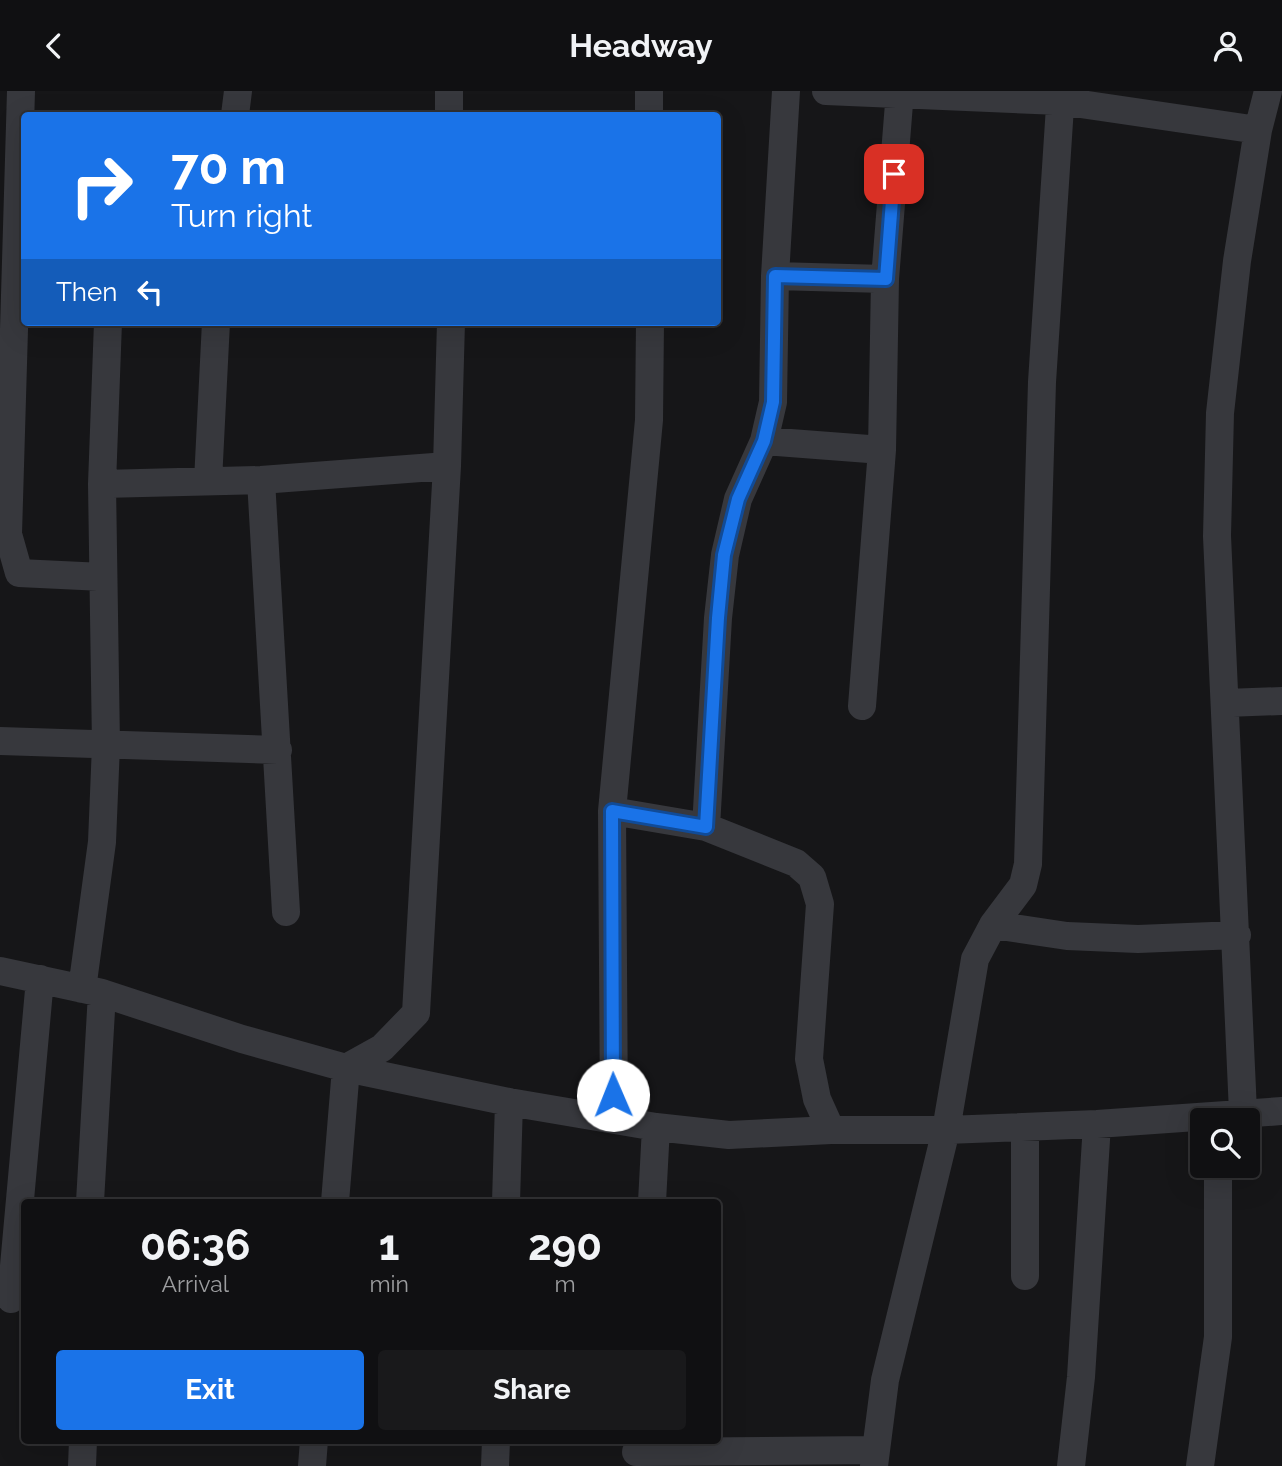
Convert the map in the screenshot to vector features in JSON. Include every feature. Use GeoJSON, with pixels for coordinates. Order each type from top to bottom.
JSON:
{"type":"FeatureCollection","features":[{"type":"Feature","properties":{"kind":"street"},"geometry":{"type":"LineString","coordinates":[[20,91],[21,112]]}},
{"type":"Feature","properties":{"kind":"street"},"geometry":{"type":"LineString","coordinates":[[235,112],[238,91]]}},
{"type":"Feature","properties":{"kind":"street"},"geometry":{"type":"LineString","coordinates":[[449,91],[449,112]]}},
{"type":"Feature","properties":{"kind":"street"},"geometry":{"type":"LineString","coordinates":[[649,91],[649,112]]}},
{"type":"Feature","properties":{"kind":"street"},"geometry":{"type":"LineString","coordinates":[[706,827],[724,555],[738,499],[764,441],[773,402],[775,276],[786,91]]}},
{"type":"Feature","properties":{"kind":"street"},"geometry":{"type":"LineString","coordinates":[[826,91],[1061,96],[1258,130]]}},
{"type":"Feature","properties":{"kind":"street"},"geometry":{"type":"LineString","coordinates":[[1226,1108],[1237,935],[1217,536],[1220,413],[1237,261],[1258,130],[1268,91]]}},
{"type":"Feature","properties":{"kind":"street"},"geometry":{"type":"LineString","coordinates":[[862,706],[882,450],[886,279],[900,93]]}},
{"type":"Feature","properties":{"kind":"street"},"geometry":{"type":"LineString","coordinates":[[636,1453],[874,1458],[885,1380],[946,1130],[975,959],[993,925],[1023,885],[1028,864],[1042,382],[1061,96]]}},
{"type":"Feature","properties":{"kind":"street"},"geometry":{"type":"LineString","coordinates":[[21,154],[8,534],[19,573],[103,577]]}},
{"type":"Feature","properties":{"kind":"street"},"geometry":{"type":"LineString","coordinates":[[775,276],[886,279]]}},
{"type":"Feature","properties":{"kind":"street"},"geometry":{"type":"LineString","coordinates":[[90,1199],[92,991],[106,745],[102,484],[108,326]]}},
{"type":"Feature","properties":{"kind":"street"},"geometry":{"type":"LineString","coordinates":[[208,481],[216,326]]}},
{"type":"Feature","properties":{"kind":"street"},"geometry":{"type":"LineString","coordinates":[[346,1068],[382,1048],[416,1013],[447,466],[451,326]]}},
{"type":"Feature","properties":{"kind":"street"},"geometry":{"type":"LineString","coordinates":[[614,1119],[612,811],[649,420],[650,326]]}},
{"type":"Feature","properties":{"kind":"street"},"geometry":{"type":"LineString","coordinates":[[764,441],[882,450]]}},
{"type":"Feature","properties":{"kind":"street"},"geometry":{"type":"LineString","coordinates":[[102,484],[261,480],[447,466]]}},
{"type":"Feature","properties":{"kind":"street"},"geometry":{"type":"LineString","coordinates":[[261,480],[286,912]]}},
{"type":"Feature","properties":{"kind":"street"},"geometry":{"type":"LineString","coordinates":[[1226,703],[1282,701]]}},
{"type":"Feature","properties":{"kind":"street"},"geometry":{"type":"LineString","coordinates":[[0,741],[278,750]]}},
{"type":"Feature","properties":{"kind":"street"},"geometry":{"type":"LineString","coordinates":[[612,811],[706,827],[796,863],[812,877],[820,904],[809,1059],[817,1099],[831,1130]]}},
{"type":"Feature","properties":{"kind":"street"},"geometry":{"type":"LineString","coordinates":[[993,925],[1079,936],[1139,939],[1237,935]]}},
{"type":"Feature","properties":{"kind":"street"},"geometry":{"type":"LineString","coordinates":[[0,971],[92,991],[242,1039],[346,1068],[509,1102],[656,1127],[729,1135],[831,1130],[946,1130],[1190,1118]]}},
{"type":"Feature","properties":{"kind":"street"},"geometry":{"type":"LineString","coordinates":[[12,1299],[40,979]]}},
{"type":"Feature","properties":{"kind":"street"},"geometry":{"type":"LineString","coordinates":[[335,1199],[346,1068]]}},
{"type":"Feature","properties":{"kind":"street"},"geometry":{"type":"LineString","coordinates":[[506,1199],[509,1102]]}},
{"type":"Feature","properties":{"kind":"street"},"geometry":{"type":"LineString","coordinates":[[1260,1113],[1282,1111]]}},
{"type":"Feature","properties":{"kind":"street"},"geometry":{"type":"LineString","coordinates":[[1071,1466],[1081,1377],[1097,1124]]}},
{"type":"Feature","properties":{"kind":"street"},"geometry":{"type":"LineString","coordinates":[[652,1199],[656,1127]]}},
{"type":"Feature","properties":{"kind":"street"},"geometry":{"type":"LineString","coordinates":[[1025,1127],[1026,1276]]}},
{"type":"Feature","properties":{"kind":"street"},"geometry":{"type":"LineString","coordinates":[[1200,1466],[1218,1337],[1218,1178]]}},
{"type":"Feature","properties":{"kind":"street"},"geometry":{"type":"LineString","coordinates":[[82,1466],[83,1444]]}},
{"type":"Feature","properties":{"kind":"street"},"geometry":{"type":"LineString","coordinates":[[312,1466],[314,1444]]}},
{"type":"Feature","properties":{"kind":"street"},"geometry":{"type":"LineString","coordinates":[[495,1466],[496,1444]]}},
{"type":"Feature","properties":{"kind":"route"},"geometry":{"type":"LineString","coordinates":[[613,1095],[612,811],[706,827],[724,555],[738,499],[764,441],[773,402],[775,276],[886,279],[894,174]]}}]}
